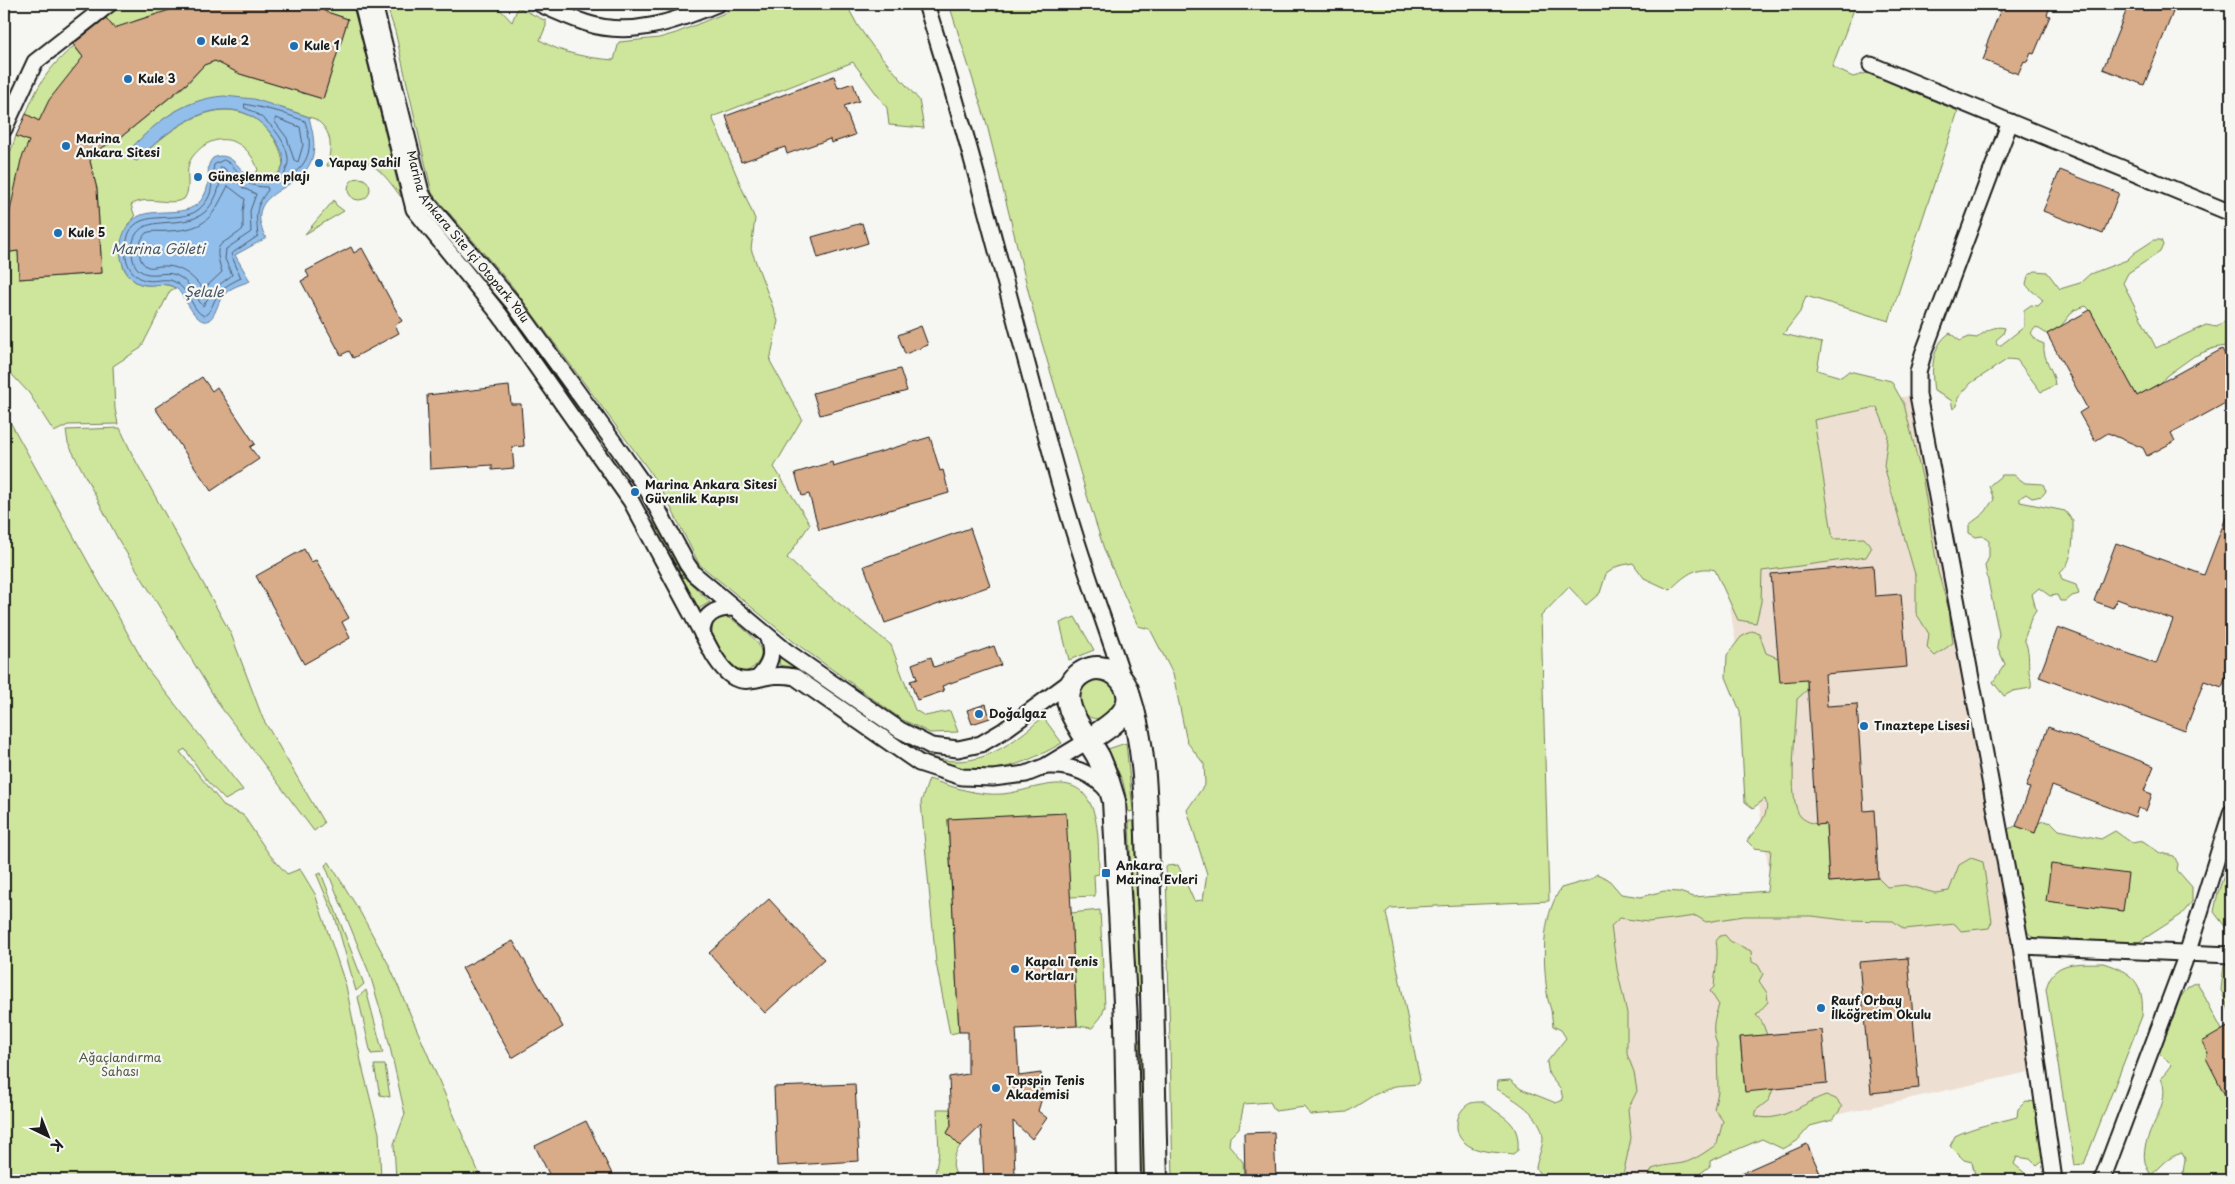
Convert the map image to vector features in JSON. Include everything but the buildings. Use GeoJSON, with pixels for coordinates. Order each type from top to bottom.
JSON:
{"type":"FeatureCollection","features":[{"type":"Feature","properties":{"kind":"street"},"geometry":{"type":"LineString","coordinates":[[4,129],[35,62],[109,4]]}},
{"type":"Feature","properties":{"kind":"street"},"geometry":{"type":"LineString","coordinates":[[362,4],[414,208],[500,315],[631,501],[702,634],[721,667],[728,675],[736,679],[758,679],[787,675],[795,677],[913,759],[948,774],[962,777],[993,778],[1026,774],[1046,766],[1089,740],[1112,724],[1124,712],[1128,699],[1126,686],[1120,678],[1108,670],[1098,668],[1080,674],[1069,687],[1069,704],[1077,723],[1089,740],[1105,772],[1114,801],[1126,1020],[1129,1180]]}},
{"type":"Feature","properties":{"kind":"street","name":"Marina Ankara Site İçi Otopark Yolu"},"geometry":{"type":"LineString","coordinates":[[374,4],[421,192],[512,303],[615,444],[648,491],[694,574],[733,608]]}},
{"type":"Feature","properties":{"kind":"street"},"geometry":{"type":"LineString","coordinates":[[540,4],[587,24],[629,29],[665,24],[717,4]]}},
{"type":"Feature","properties":{"kind":"street"},"geometry":{"type":"LineString","coordinates":[[926,4],[955,94],[1065,504],[1126,686],[1140,738],[1145,793],[1152,948],[1156,1180]]}},
{"type":"Feature","properties":{"kind":"street"},"geometry":{"type":"LineString","coordinates":[[1871,65],[2231,214]]}},
{"type":"Feature","properties":{"kind":"street"},"geometry":{"type":"LineString","coordinates":[[2010,122],[1923,354],[1918,372],[1918,387],[2020,946],[2054,1180]]}},
{"type":"Feature","properties":{"kind":"street"},"geometry":{"type":"LineString","coordinates":[[702,634],[702,626],[711,613],[718,609],[733,608],[767,636],[900,730],[924,743],[943,748],[966,748],[987,741],[1080,674],[1105,651],[1108,633]]}},
{"type":"Feature","properties":{"kind":"street"},"geometry":{"type":"LineString","coordinates":[[758,679],[770,664],[771,646],[767,636]]}},
{"type":"Feature","properties":{"kind":"street"},"geometry":{"type":"LineString","coordinates":[[1046,766],[1068,767],[1085,773],[1103,785],[1114,801]]}},
{"type":"Feature","properties":{"kind":"street"},"geometry":{"type":"LineString","coordinates":[[2102,1180],[2187,954],[2231,813]]}},
{"type":"Feature","properties":{"kind":"street"},"geometry":{"type":"LineString","coordinates":[[2020,946],[2231,955]]}},
{"type":"Feature","properties":{"kind":"shaded area"},"geometry":{"type":"Polygon","coordinates":[[[1918,395],[2038,1070],[1772,1129],[1655,1180],[1625,1180],[1605,914],[1774,907],[1725,571],[1790,410],[1918,395]]]}},
{"type":"Feature","properties":{"kind":"green space"},"geometry":{"type":"Polygon","coordinates":[[[128,4],[188,4],[135,21],[119,34],[104,16],[128,4]]]}},
{"type":"Feature","properties":{"kind":"green space"},"geometry":{"type":"Polygon","coordinates":[[[327,4],[351,4],[354,9],[401,197],[380,171],[366,162],[358,160],[327,166],[330,140],[325,129],[315,119],[258,102],[234,98],[212,98],[191,104],[170,114],[149,131],[125,155],[137,161],[149,149],[179,126],[196,117],[230,110],[247,114],[263,125],[277,143],[283,165],[278,174],[270,180],[261,182],[251,180],[258,170],[253,158],[238,143],[219,140],[199,149],[191,159],[188,169],[188,189],[184,199],[171,202],[151,200],[131,205],[135,217],[128,224],[123,267],[136,282],[148,285],[168,285],[175,288],[170,291],[141,348],[113,366],[115,409],[118,424],[68,425],[54,432],[29,393],[4,366],[4,253],[18,251],[20,279],[102,273],[97,189],[90,161],[96,151],[121,137],[187,84],[204,65],[215,61],[240,74],[323,99],[348,19],[324,11],[327,4]]]}},
{"type":"Feature","properties":{"kind":"green space"},"geometry":{"type":"Polygon","coordinates":[[[386,4],[495,4],[512,22],[518,7],[546,21],[546,26],[540,40],[548,45],[576,54],[614,60],[619,42],[659,38],[676,33],[747,4],[846,4],[858,26],[873,47],[919,100],[924,128],[889,125],[887,108],[853,62],[712,117],[755,219],[751,249],[778,321],[770,361],[802,419],[774,467],[810,524],[787,558],[821,589],[891,645],[915,710],[925,716],[950,711],[958,732],[930,733],[901,719],[794,642],[699,564],[666,498],[648,469],[512,286],[432,193],[395,31],[386,4]]]}},
{"type":"Feature","properties":{"kind":"green space"},"geometry":{"type":"Polygon","coordinates":[[[949,4],[1856,4],[1832,67],[1853,77],[1867,73],[1958,111],[1889,321],[1806,296],[1800,312],[1783,334],[1822,343],[1817,370],[1841,377],[1849,371],[1891,381],[1904,404],[1923,481],[1938,572],[1949,610],[1953,643],[1935,656],[1927,648],[1929,634],[1916,613],[1916,578],[1884,466],[1888,434],[1877,407],[1814,420],[1833,539],[1864,538],[1872,547],[1866,557],[1762,571],[1761,602],[1756,623],[1738,620],[1715,570],[1702,569],[1690,573],[1670,590],[1644,578],[1633,563],[1618,566],[1606,574],[1600,593],[1586,605],[1569,587],[1541,616],[1549,901],[1391,908],[1386,912],[1420,1080],[1418,1084],[1395,1086],[1374,1095],[1347,1112],[1311,1115],[1305,1107],[1275,1111],[1270,1102],[1244,1104],[1239,1128],[1230,1137],[1229,1145],[1243,1162],[1244,1180],[1173,1180],[1166,866],[1178,865],[1194,901],[1203,900],[1207,874],[1187,810],[1205,784],[1204,764],[1187,742],[1173,674],[1150,629],[1138,626],[1105,552],[1037,326],[986,121],[949,4]]]}},
{"type":"Feature","properties":{"kind":"green space"},"geometry":{"type":"Polygon","coordinates":[[[74,46],[86,61],[59,88],[39,121],[26,114],[45,77],[74,46]]]}},
{"type":"Feature","properties":{"kind":"green space"},"geometry":{"type":"Polygon","coordinates":[[[16,136],[29,141],[15,215],[4,217],[4,170],[16,136]]]}},
{"type":"Feature","properties":{"kind":"green space"},"geometry":{"type":"Polygon","coordinates":[[[359,178],[369,185],[370,189],[363,199],[359,200],[349,193],[348,189],[355,179],[359,178]]]}},
{"type":"Feature","properties":{"kind":"green space"},"geometry":{"type":"Polygon","coordinates":[[[334,200],[336,205],[344,211],[305,234],[334,200]]]}},
{"type":"Feature","properties":{"kind":"green space"},"geometry":{"type":"Polygon","coordinates":[[[2154,240],[2161,240],[2163,245],[2160,252],[2128,273],[2123,283],[2156,348],[2206,325],[2217,327],[2227,319],[2231,320],[2231,345],[2214,348],[2194,356],[2166,376],[2162,382],[2137,396],[2090,310],[2086,306],[2074,310],[2061,326],[2047,334],[2036,327],[2031,333],[2037,341],[2044,344],[2045,355],[2053,374],[2055,385],[2041,392],[2017,360],[2008,359],[1971,383],[1958,398],[1957,406],[1953,409],[1951,400],[1934,391],[1933,367],[1936,351],[1939,344],[1950,333],[1960,341],[1969,337],[1977,338],[1987,331],[2001,327],[2005,328],[2003,334],[1996,340],[1997,345],[2001,345],[2024,327],[2024,310],[2031,305],[2038,306],[2043,301],[2026,284],[2028,276],[2035,271],[2047,272],[2060,289],[2080,283],[2090,274],[2127,260],[2154,240]]]}},
{"type":"Feature","properties":{"kind":"green space","name":"Ağaçlandırma Sahası"},"geometry":{"type":"Polygon","coordinates":[[[4,411],[148,670],[243,790],[225,800],[207,781],[185,749],[180,752],[225,807],[243,815],[269,854],[287,874],[300,869],[315,894],[346,986],[362,1066],[379,1133],[381,1180],[4,1180],[4,411]]]}},
{"type":"Feature","properties":{"kind":"green space"},"geometry":{"type":"Polygon","coordinates":[[[120,428],[133,456],[231,634],[263,719],[324,823],[314,831],[220,706],[118,539],[68,443],[66,430],[120,428]]]}},
{"type":"Feature","properties":{"kind":"green space"},"geometry":{"type":"Polygon","coordinates":[[[2002,475],[2014,475],[2025,483],[2043,484],[2046,491],[2042,496],[2032,498],[2026,494],[2020,498],[2020,502],[2065,511],[2073,521],[2073,542],[2070,556],[2068,563],[2060,573],[2062,580],[2076,585],[2079,594],[2072,596],[2066,601],[2060,601],[2057,595],[2050,596],[2039,588],[2032,594],[2036,610],[2030,620],[2024,639],[2028,652],[2031,688],[2013,691],[2004,696],[1993,682],[2005,664],[1997,646],[1999,634],[1985,566],[1989,557],[1989,541],[1982,536],[1976,537],[1969,533],[1969,525],[1984,513],[1994,500],[1989,486],[2002,475]]]}},
{"type":"Feature","properties":{"kind":"green space"},"geometry":{"type":"Polygon","coordinates":[[[656,523],[684,577],[710,602],[697,612],[652,526],[656,523]]]}},
{"type":"Feature","properties":{"kind":"green space"},"geometry":{"type":"Polygon","coordinates":[[[722,617],[729,618],[737,623],[751,635],[759,646],[761,657],[754,667],[746,672],[740,672],[729,665],[712,633],[713,622],[722,617]]]}},
{"type":"Feature","properties":{"kind":"green space"},"geometry":{"type":"Polygon","coordinates":[[[1075,617],[1094,650],[1069,660],[1060,623],[1075,617]]]}},
{"type":"Feature","properties":{"kind":"green space"},"geometry":{"type":"Polygon","coordinates":[[[1752,631],[1759,633],[1766,653],[1778,658],[1807,680],[1807,690],[1797,699],[1793,761],[1794,795],[1801,817],[1813,823],[1826,824],[1829,882],[1878,878],[1887,887],[1905,885],[1935,893],[1949,891],[1959,865],[1971,858],[1983,862],[1992,921],[1989,928],[1961,931],[1955,924],[1904,929],[1893,921],[1844,920],[1812,916],[1744,916],[1706,922],[1696,916],[1648,922],[1620,918],[1611,926],[1617,969],[1627,1013],[1627,1054],[1634,1072],[1637,1091],[1628,1109],[1631,1138],[1622,1180],[1541,1180],[1541,1176],[1536,1168],[1543,1138],[1538,1122],[1526,1109],[1497,1089],[1498,1081],[1510,1080],[1521,1089],[1556,1103],[1563,1100],[1561,1090],[1549,1075],[1547,1062],[1566,1038],[1561,1030],[1553,1026],[1548,1000],[1544,957],[1549,914],[1561,888],[1589,880],[1597,874],[1608,879],[1621,894],[1641,897],[1664,891],[1679,892],[1694,897],[1767,891],[1771,850],[1754,848],[1747,841],[1762,821],[1767,805],[1765,799],[1753,808],[1745,802],[1740,711],[1726,677],[1727,655],[1741,637],[1752,631]]]}},
{"type":"Feature","properties":{"kind":"green space"},"geometry":{"type":"Polygon","coordinates":[[[780,655],[918,752],[937,758],[954,761],[986,756],[1015,740],[1043,717],[1062,743],[1026,761],[992,769],[976,770],[939,763],[919,755],[795,668],[779,665],[780,655]]]}},
{"type":"Feature","properties":{"kind":"green space"},"geometry":{"type":"Polygon","coordinates":[[[1096,680],[1114,684],[1121,702],[1105,716],[1094,719],[1089,717],[1078,705],[1081,688],[1087,682],[1096,680]]]}},
{"type":"Feature","properties":{"kind":"green space"},"geometry":{"type":"Polygon","coordinates":[[[1126,743],[1133,811],[1129,812],[1123,782],[1108,749],[1126,743]]]}},
{"type":"Feature","properties":{"kind":"green space"},"geometry":{"type":"Polygon","coordinates":[[[929,779],[984,794],[1003,794],[1056,784],[1071,786],[1082,792],[1090,803],[1095,816],[1097,831],[1099,874],[1094,875],[1095,896],[1070,897],[1065,813],[948,820],[959,1032],[950,1034],[936,963],[921,802],[929,779]]]}},
{"type":"Feature","properties":{"kind":"green space"},"geometry":{"type":"Polygon","coordinates":[[[1129,821],[1134,821],[1141,995],[1136,996],[1129,821]]]}},
{"type":"Feature","properties":{"kind":"green space"},"geometry":{"type":"Polygon","coordinates":[[[2044,821],[2052,823],[2059,830],[2101,839],[2115,831],[2132,843],[2143,841],[2160,853],[2174,856],[2178,864],[2177,870],[2192,887],[2192,902],[2181,915],[2139,942],[2090,942],[2077,939],[2060,945],[2036,940],[2023,928],[2006,840],[2008,829],[2016,826],[2035,833],[2038,823],[2044,821]]]}},
{"type":"Feature","properties":{"kind":"green space"},"geometry":{"type":"Polygon","coordinates":[[[2231,856],[2231,930],[2227,929],[2214,912],[2218,892],[2231,856]]]}},
{"type":"Feature","properties":{"kind":"green space"},"geometry":{"type":"Polygon","coordinates":[[[329,862],[359,910],[389,965],[482,1180],[396,1180],[394,1144],[405,1114],[385,1025],[370,975],[325,865],[329,862]]]}},
{"type":"Feature","properties":{"kind":"green space"},"geometry":{"type":"Polygon","coordinates":[[[321,873],[364,984],[356,991],[336,920],[317,875],[321,873]]]}},
{"type":"Feature","properties":{"kind":"green space"},"geometry":{"type":"Polygon","coordinates":[[[1100,910],[1105,1007],[1101,1017],[1092,1028],[1077,1026],[1071,913],[1100,910]]]}},
{"type":"Feature","properties":{"kind":"green space"},"geometry":{"type":"Polygon","coordinates":[[[1725,935],[1730,941],[1751,951],[1752,962],[1758,965],[1763,974],[1759,981],[1767,993],[1768,1002],[1756,1015],[1762,1022],[1767,1035],[1740,1038],[1745,1091],[1773,1089],[1769,1100],[1755,1111],[1756,1116],[1765,1118],[1783,1115],[1826,1095],[1836,1099],[1842,1107],[1833,1120],[1810,1126],[1797,1141],[1783,1149],[1762,1139],[1710,1161],[1710,1166],[1692,1180],[1647,1180],[1652,1169],[1687,1162],[1717,1144],[1723,1121],[1714,1109],[1718,1092],[1717,1044],[1714,1024],[1719,1005],[1710,991],[1714,987],[1717,958],[1716,941],[1720,936],[1725,935]]]}},
{"type":"Feature","properties":{"kind":"green space"},"geometry":{"type":"Polygon","coordinates":[[[2103,963],[2122,970],[2134,980],[2139,987],[2141,995],[2142,1016],[2084,1164],[2074,1165],[2046,989],[2049,979],[2054,972],[2061,968],[2076,964],[2103,963]]]}},
{"type":"Feature","properties":{"kind":"green space"},"geometry":{"type":"Polygon","coordinates":[[[2224,965],[2231,965],[2231,1015],[2221,990],[2224,965]]]}},
{"type":"Feature","properties":{"kind":"green space"},"geometry":{"type":"Polygon","coordinates":[[[2197,982],[2222,1030],[2231,1025],[2231,1180],[2182,1180],[2185,1159],[2182,1153],[2168,1160],[2151,1175],[2145,1163],[2148,1139],[2162,1102],[2164,1090],[2161,1078],[2171,1065],[2159,1053],[2163,1033],[2172,1021],[2180,998],[2188,987],[2197,982]]]}},
{"type":"Feature","properties":{"kind":"green space"},"geometry":{"type":"Polygon","coordinates":[[[366,990],[383,1053],[371,1054],[358,997],[366,990]]]}},
{"type":"Feature","properties":{"kind":"green space"},"geometry":{"type":"Polygon","coordinates":[[[1137,1040],[1142,1040],[1146,1180],[1141,1180],[1137,1040]]]}},
{"type":"Feature","properties":{"kind":"green space"},"geometry":{"type":"Polygon","coordinates":[[[374,1065],[385,1065],[390,1097],[380,1095],[374,1065]]]}},
{"type":"Feature","properties":{"kind":"green space"},"geometry":{"type":"Polygon","coordinates":[[[2026,1101],[2038,1102],[2044,1149],[2043,1161],[2037,1166],[2030,1159],[2017,1157],[2014,1164],[2027,1175],[2041,1180],[1976,1179],[1972,1162],[1964,1160],[1950,1146],[1955,1136],[1978,1127],[2017,1117],[2018,1109],[2026,1101]]]}},
{"type":"Feature","properties":{"kind":"green space"},"geometry":{"type":"Polygon","coordinates":[[[1483,1102],[1503,1116],[1513,1126],[1518,1140],[1518,1150],[1513,1154],[1474,1148],[1460,1138],[1457,1121],[1462,1110],[1471,1103],[1483,1102]]]}},
{"type":"Feature","properties":{"kind":"green space"},"geometry":{"type":"Polygon","coordinates":[[[937,1109],[950,1109],[951,1126],[947,1133],[960,1146],[955,1155],[953,1167],[960,1180],[934,1180],[939,1152],[937,1109]]]}},
{"type":"Feature","properties":{"kind":"water","name":"Marina Göleti"},"geometry":{"type":"Polygon","coordinates":[[[224,96],[254,99],[309,117],[314,149],[308,167],[292,182],[272,195],[260,211],[260,223],[266,238],[235,255],[250,281],[229,290],[221,299],[212,317],[207,321],[203,321],[194,314],[177,289],[167,285],[141,284],[129,275],[121,257],[122,237],[126,228],[141,215],[180,211],[189,209],[197,204],[204,197],[208,185],[208,167],[213,158],[219,156],[230,159],[251,180],[263,181],[279,174],[282,169],[283,156],[280,147],[272,134],[262,124],[246,114],[229,110],[212,111],[178,126],[137,161],[125,155],[169,115],[195,102],[224,96]]]}},
{"type":"Feature","properties":{"kind":"place","name":"Kule 2"},"geometry":{"type":"Point","coordinates":[201,41]}},
{"type":"Feature","properties":{"kind":"place","name":"Kule 1"},"geometry":{"type":"Point","coordinates":[294,46]}},
{"type":"Feature","properties":{"kind":"place","name":"Kule 3"},"geometry":{"type":"Point","coordinates":[128,79]}},
{"type":"Feature","properties":{"kind":"place","name":"Marina Ankara Sitesi"},"geometry":{"type":"Point","coordinates":[66,146]}},
{"type":"Feature","properties":{"kind":"place","name":"Yapay Sahil"},"geometry":{"type":"Point","coordinates":[319,163]}},
{"type":"Feature","properties":{"kind":"place","name":"Güneşlenme plajı"},"geometry":{"type":"Point","coordinates":[198,177]}},
{"type":"Feature","properties":{"kind":"place","name":"Kule 5"},"geometry":{"type":"Point","coordinates":[58,233]}},
{"type":"Feature","properties":{"kind":"place","name":"Marina Ankara Sitesi Güvenlik Kapısı"},"geometry":{"type":"Point","coordinates":[635,492]}},
{"type":"Feature","properties":{"kind":"place","name":"Doğalgaz"},"geometry":{"type":"Point","coordinates":[979,714]}},
{"type":"Feature","properties":{"kind":"place","name":"Tınaztepe Lisesi"},"geometry":{"type":"Point","coordinates":[1864,726]}},
{"type":"Feature","properties":{"kind":"place","name":"Ankara Marina Evleri"},"geometry":{"type":"Point","coordinates":[1106,873]}},
{"type":"Feature","properties":{"kind":"place","name":"Kapalı Tenis Kortları"},"geometry":{"type":"Point","coordinates":[1015,969]}},
{"type":"Feature","properties":{"kind":"place","name":"Rauf Orbay İlköğretim Okulu"},"geometry":{"type":"Point","coordinates":[1821,1008]}},
{"type":"Feature","properties":{"kind":"place","name":"Topspin Tenis Akademisi"},"geometry":{"type":"Point","coordinates":[996,1088]}},
{"type":"Feature","properties":{"kind":"water label","name":"Şelale"},"geometry":{"type":"Point","coordinates":[204,292]}}]}
